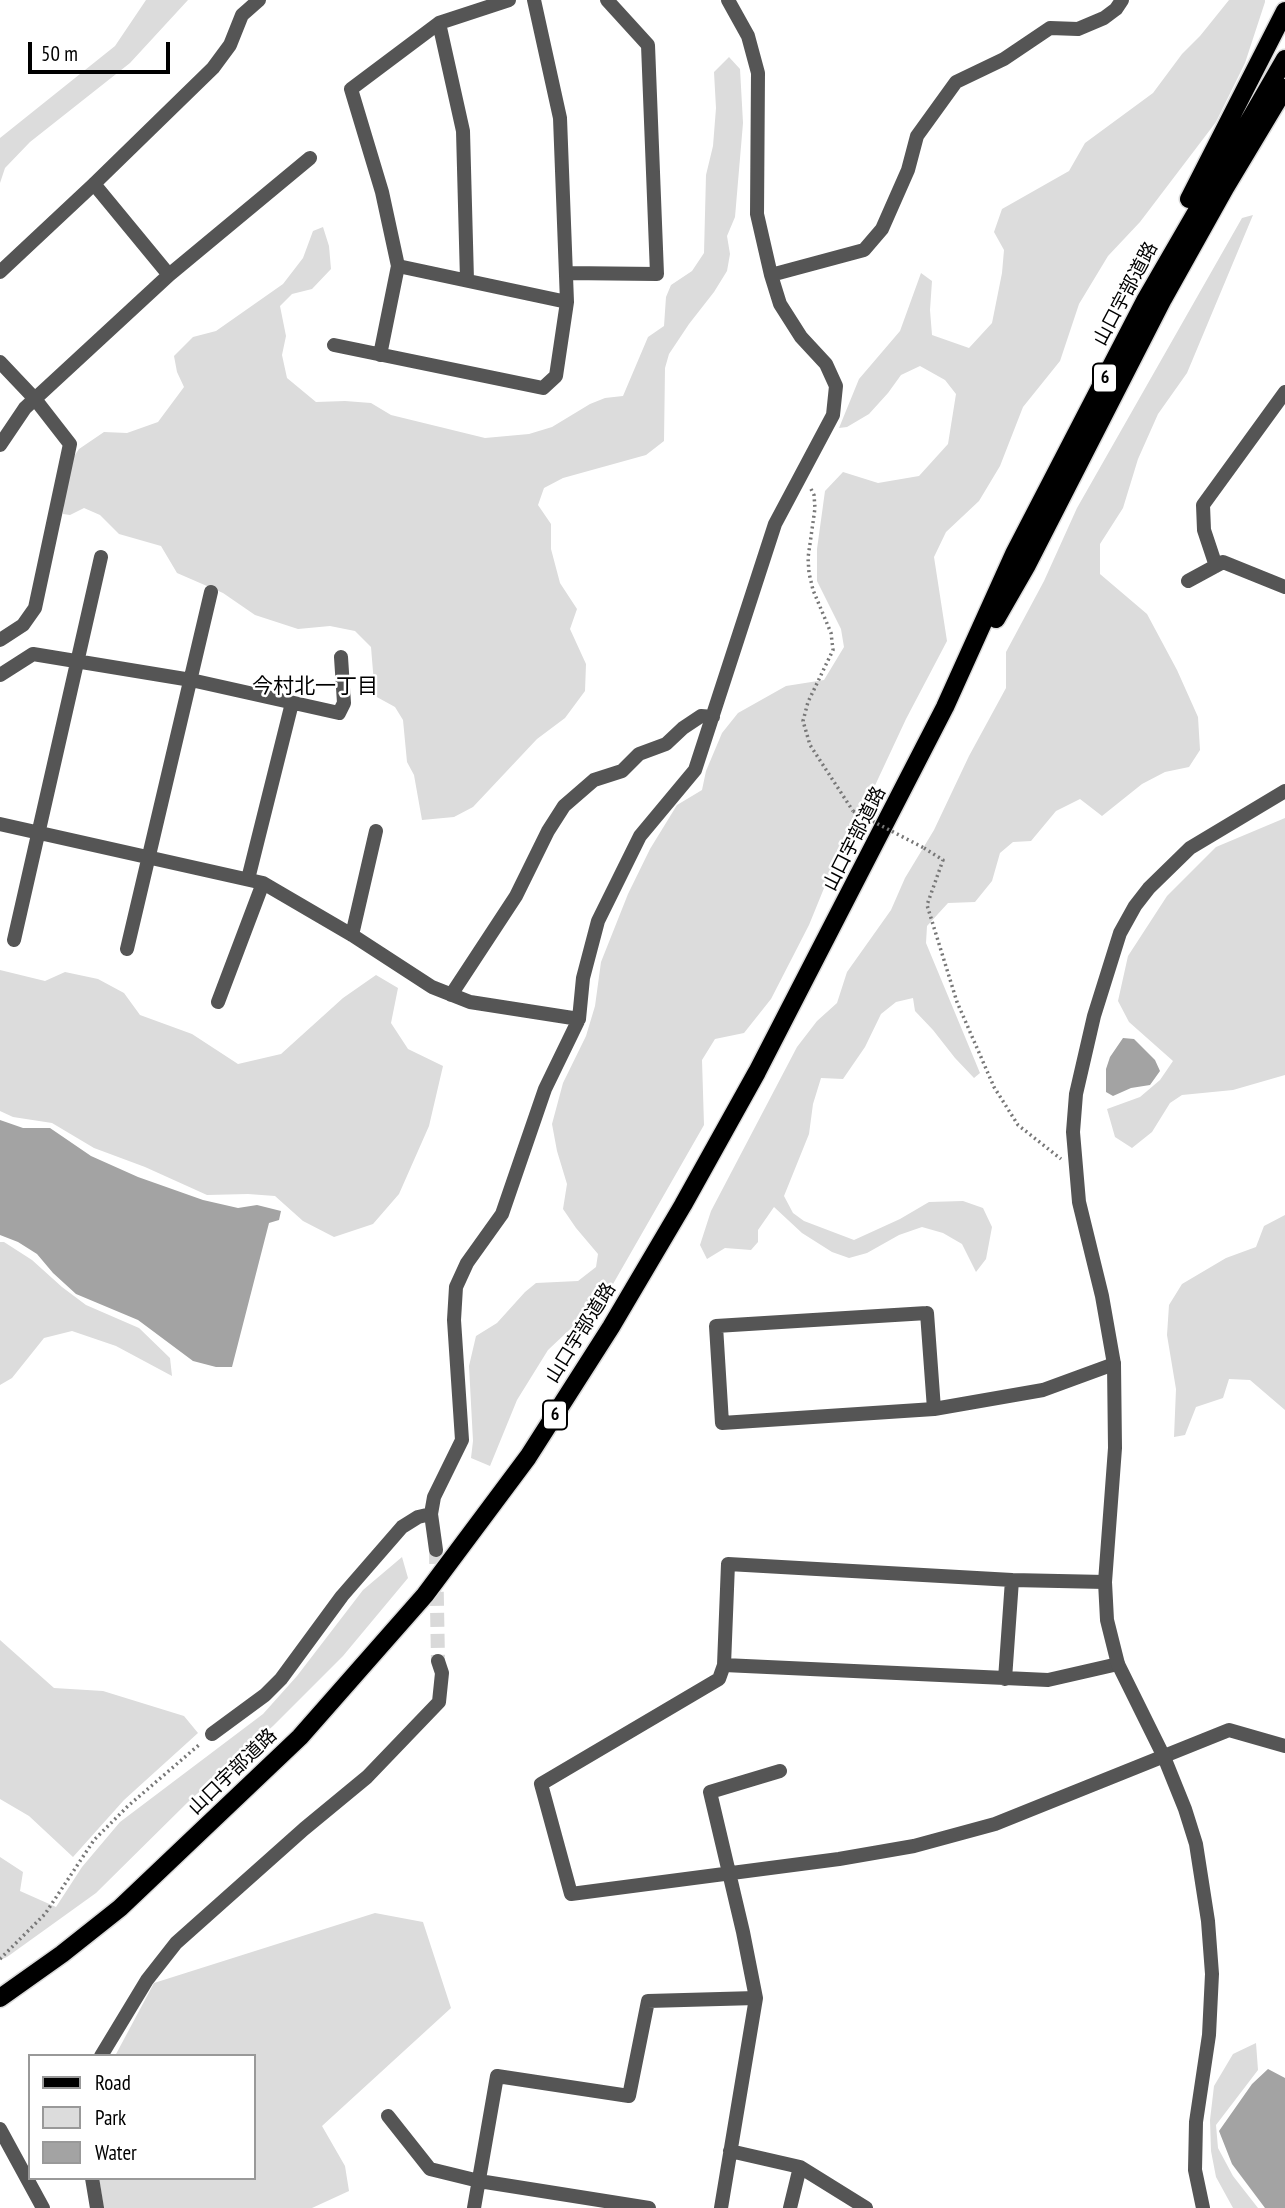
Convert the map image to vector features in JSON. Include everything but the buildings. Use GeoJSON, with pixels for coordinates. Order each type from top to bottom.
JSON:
{"type":"FeatureCollection","features":[{"type":"Feature","properties":{"kind":"main road"},"geometry":{"type":"LineString","coordinates":[[1146,299],[1179,219],[1285,11]]}},
{"type":"Feature","properties":{"kind":"main road","name":"山口宇部道路"},"geometry":{"type":"LineString","coordinates":[[945,707],[1014,554],[1146,299],[1285,59]]}},
{"type":"Feature","properties":{"kind":"main road","name":"山口宇部道路"},"geometry":{"type":"LineString","coordinates":[[0,1998],[120,1909],[300,1737],[425,1595],[528,1457],[571,1392],[683,1205],[757,1072],[945,707],[1027,565],[1123,375],[1224,188],[1285,88]]}},
{"type":"Feature","properties":{"kind":"main road"},"geometry":{"type":"LineString","coordinates":[[1123,375],[1177,296],[1285,108]]}},
{"type":"Feature","properties":{"kind":"street"},"geometry":{"type":"LineString","coordinates":[[0,272],[213,68],[230,45],[242,15],[259,0]]}},
{"type":"Feature","properties":{"kind":"street"},"geometry":{"type":"LineString","coordinates":[[380,355],[398,266],[382,192],[351,89],[439,23],[509,0]]}},
{"type":"Feature","properties":{"kind":"street"},"geometry":{"type":"LineString","coordinates":[[334,345],[543,388],[556,376],[567,302],[560,118],[534,0]]}},
{"type":"Feature","properties":{"kind":"street"},"geometry":{"type":"LineString","coordinates":[[566,274],[657,274],[648,45],[607,0]]}},
{"type":"Feature","properties":{"kind":"street"},"geometry":{"type":"LineString","coordinates":[[436,1550],[430,1514],[434,1497],[462,1440],[454,1320],[456,1287],[467,1263],[502,1214],[545,1089],[579,1019],[583,978],[598,921],[640,836],[695,770],[775,524],[833,415],[836,386],[825,364],[801,337],[780,303],[771,275],[757,214],[758,73],[748,36],[728,0]]}},
{"type":"Feature","properties":{"kind":"street"},"geometry":{"type":"LineString","coordinates":[[771,275],[864,250],[882,229],[908,170],[917,136],[956,82],[1004,59],[1050,28],[1078,29],[1104,18],[1116,9],[1122,0]]}},
{"type":"Feature","properties":{"kind":"street"},"geometry":{"type":"LineString","coordinates":[[439,23],[463,131],[467,280]]}},
{"type":"Feature","properties":{"kind":"street"},"geometry":{"type":"LineString","coordinates":[[0,446],[25,408],[169,275],[310,158]]}},
{"type":"Feature","properties":{"kind":"street"},"geometry":{"type":"LineString","coordinates":[[94,184],[169,275]]}},
{"type":"Feature","properties":{"kind":"street"},"geometry":{"type":"LineString","coordinates":[[398,266],[567,302]]}},
{"type":"Feature","properties":{"kind":"street"},"geometry":{"type":"LineString","coordinates":[[0,362],[35,399],[70,444],[35,608],[23,625],[0,640]]}},
{"type":"Feature","properties":{"kind":"street"},"geometry":{"type":"LineString","coordinates":[[1216,566],[1204,530],[1203,505],[1285,392]]}},
{"type":"Feature","properties":{"kind":"street"},"geometry":{"type":"LineString","coordinates":[[14,940],[101,557]]}},
{"type":"Feature","properties":{"kind":"street"},"geometry":{"type":"LineString","coordinates":[[1188,581],[1223,562],[1285,587]]}},
{"type":"Feature","properties":{"kind":"street"},"geometry":{"type":"LineString","coordinates":[[127,949],[211,592]]}},
{"type":"Feature","properties":{"kind":"street"},"geometry":{"type":"LineString","coordinates":[[0,675],[33,654],[191,680],[339,713],[344,703],[341,657]]}},
{"type":"Feature","properties":{"kind":"street"},"geometry":{"type":"LineString","coordinates":[[218,1002],[256,881],[292,703]]}},
{"type":"Feature","properties":{"kind":"street"},"geometry":{"type":"LineString","coordinates":[[451,995],[516,896],[548,831],[564,806],[594,780],[622,771],[639,754],[666,744],[701,716],[713,717]]}},
{"type":"Feature","properties":{"kind":"street"},"geometry":{"type":"LineString","coordinates":[[1201,2207],[1195,2170],[1196,2122],[1209,2035],[1212,1974],[1209,1920],[1196,1843],[1164,1757],[1118,1664],[1107,1620],[1105,1582],[1115,1448],[1114,1364],[1102,1296],[1079,1202],[1073,1132],[1076,1094],[1108,964],[1135,906],[1149,888],[1190,848],[1285,791]]}},
{"type":"Feature","properties":{"kind":"street"},"geometry":{"type":"LineString","coordinates":[[0,824],[256,881],[352,934],[432,987],[470,1002],[579,1019]]}},
{"type":"Feature","properties":{"kind":"street"},"geometry":{"type":"LineString","coordinates":[[352,934],[376,831]]}},
{"type":"Feature","properties":{"kind":"street"},"geometry":{"type":"LineString","coordinates":[[934,1409],[927,1313],[716,1326],[722,1423],[934,1409],[1043,1390],[1114,1364]]}},
{"type":"Feature","properties":{"kind":"street"},"geometry":{"type":"LineString","coordinates":[[212,1734],[265,1695],[281,1679],[342,1595],[402,1527],[418,1517],[430,1514]]}},
{"type":"Feature","properties":{"kind":"street"},"geometry":{"type":"LineString","coordinates":[[1105,1582],[1012,1580],[728,1564],[724,1665],[719,1679],[541,1784],[571,1894],[839,1859],[914,1846],[995,1824],[1229,1730],[1285,1746]]}},
{"type":"Feature","properties":{"kind":"street"},"geometry":{"type":"LineString","coordinates":[[1005,1679],[1012,1580]]}},
{"type":"Feature","properties":{"kind":"street"},"geometry":{"type":"LineString","coordinates":[[102,2054],[147,1980],[176,1942],[367,1777],[439,1702],[442,1673],[438,1661]]}},
{"type":"Feature","properties":{"kind":"street"},"geometry":{"type":"LineString","coordinates":[[724,1665],[1048,1680],[1118,1664]]}},
{"type":"Feature","properties":{"kind":"street"},"geometry":{"type":"LineString","coordinates":[[721,2208],[755,1998],[743,1932],[709,1792],[780,1771]]}},
{"type":"Feature","properties":{"kind":"street"},"geometry":{"type":"LineString","coordinates":[[474,2208],[497,2076],[629,2096],[648,2001],[755,1998]]}},
{"type":"Feature","properties":{"kind":"street"},"geometry":{"type":"LineString","coordinates":[[388,2116],[430,2169],[479,2181],[649,2208]]}},
{"type":"Feature","properties":{"kind":"street"},"geometry":{"type":"LineString","coordinates":[[0,2129],[43,2208]]}},
{"type":"Feature","properties":{"kind":"street"},"geometry":{"type":"LineString","coordinates":[[730,2151],[800,2167],[866,2208]]}},
{"type":"Feature","properties":{"kind":"street"},"geometry":{"type":"LineString","coordinates":[[790,2208],[800,2167]]}},
{"type":"Feature","properties":{"kind":"street"},"geometry":{"type":"LineString","coordinates":[[92,2180],[97,2208]]}},
{"type":"Feature","properties":{"kind":"path"},"geometry":{"type":"LineString","coordinates":[[801,477],[814,495],[809,573],[831,633],[833,650],[808,702],[803,721],[810,746],[853,811],[943,860],[927,905],[957,1002],[994,1087],[1017,1125],[1075,1168]]}},
{"type":"Feature","properties":{"kind":"path"},"geometry":{"type":"LineString","coordinates":[[0,1959],[45,1914],[94,1840],[128,1806],[212,1734]]}},
{"type":"Feature","properties":{"kind":"green space"},"geometry":{"type":"Polygon","coordinates":[[[146,0],[188,0],[130,63],[30,142],[5,168],[0,183],[0,138],[115,46],[146,0]]]}},
{"type":"Feature","properties":{"kind":"green space"},"geometry":{"type":"Polygon","coordinates":[[[1229,0],[1265,0],[1245,63],[1216,122],[1140,222],[1108,256],[1079,304],[1060,361],[1023,407],[1000,466],[979,501],[946,532],[934,557],[947,641],[831,871],[809,925],[771,999],[744,1033],[715,1039],[702,1060],[704,1125],[613,1284],[548,1350],[517,1400],[490,1466],[471,1458],[473,1441],[469,1366],[476,1336],[497,1323],[536,1283],[578,1281],[596,1267],[598,1254],[563,1209],[567,1184],[552,1124],[563,1083],[586,1036],[595,1006],[601,962],[628,894],[650,849],[677,805],[702,790],[706,771],[722,733],[738,713],[786,686],[824,680],[844,647],[841,629],[817,581],[817,549],[825,491],[843,472],[878,483],[919,476],[948,444],[956,394],[945,380],[920,366],[901,375],[869,414],[847,427],[839,428],[859,379],[900,331],[921,273],[932,281],[932,335],[969,348],[992,323],[1004,250],[994,232],[1002,209],[1069,171],[1085,143],[1153,93],[1182,54],[1229,0]]]}},
{"type":"Feature","properties":{"kind":"green space"},"geometry":{"type":"Polygon","coordinates":[[[729,57],[740,69],[743,123],[735,217],[727,236],[730,254],[727,271],[669,354],[665,368],[664,441],[646,455],[563,478],[544,488],[538,505],[551,524],[551,549],[560,583],[577,609],[570,629],[586,664],[585,691],[565,718],[537,739],[473,807],[454,817],[422,820],[414,775],[407,762],[403,720],[395,707],[375,696],[371,647],[355,631],[330,626],[298,629],[255,615],[223,593],[177,573],[161,546],[119,534],[100,515],[84,508],[70,515],[63,514],[66,468],[79,449],[104,432],[127,433],[158,422],[184,387],[174,356],[193,337],[216,331],[283,284],[303,258],[313,231],[323,227],[329,246],[331,269],[312,289],[292,294],[280,306],[286,336],[282,355],[287,378],[316,402],[371,403],[391,415],[485,438],[529,434],[552,427],[590,404],[605,398],[623,396],[648,337],[664,326],[666,297],[671,285],[692,271],[704,253],[706,175],[713,146],[716,108],[714,72],[729,57]]]}},
{"type":"Feature","properties":{"kind":"green space"},"geometry":{"type":"Polygon","coordinates":[[[1253,215],[1187,373],[1158,414],[1138,459],[1123,508],[1100,544],[1100,574],[1147,614],[1177,670],[1198,717],[1200,750],[1189,767],[1165,772],[1142,784],[1102,816],[1080,799],[1056,811],[1031,841],[1013,842],[1000,853],[992,881],[975,902],[948,903],[927,926],[926,943],[980,1073],[974,1078],[955,1058],[915,1011],[913,998],[896,1002],[881,1014],[865,1047],[843,1079],[821,1078],[813,1104],[809,1134],[784,1196],[793,1213],[804,1221],[854,1240],[929,1202],[963,1201],[983,1208],[992,1227],[986,1259],[976,1272],[962,1244],[943,1233],[922,1227],[899,1235],[867,1253],[849,1258],[832,1252],[802,1233],[774,1207],[758,1230],[758,1242],[751,1250],[725,1248],[707,1259],[700,1245],[711,1211],[797,1047],[817,1021],[837,1003],[847,972],[891,910],[905,878],[934,830],[969,756],[1006,688],[1006,652],[1044,581],[1077,508],[1242,218],[1253,215]]]}},
{"type":"Feature","properties":{"kind":"green space"},"geometry":{"type":"Polygon","coordinates":[[[1285,818],[1285,1075],[1233,1090],[1182,1095],[1170,1103],[1152,1132],[1132,1148],[1115,1137],[1107,1109],[1140,1097],[1160,1080],[1173,1061],[1129,1022],[1118,1001],[1128,956],[1167,896],[1216,847],[1285,818]]]}},
{"type":"Feature","properties":{"kind":"green space"},"geometry":{"type":"Polygon","coordinates":[[[0,970],[45,981],[65,972],[98,979],[124,993],[140,1015],[192,1034],[238,1064],[281,1054],[343,998],[376,975],[398,988],[391,1023],[408,1049],[443,1066],[429,1126],[399,1194],[373,1224],[334,1237],[303,1221],[275,1196],[207,1195],[94,1148],[52,1123],[13,1117],[0,1111],[0,970]]]}},
{"type":"Feature","properties":{"kind":"green space"},"geometry":{"type":"Polygon","coordinates":[[[1285,1215],[1285,1410],[1250,1380],[1229,1379],[1223,1398],[1196,1407],[1185,1435],[1174,1437],[1176,1389],[1167,1335],[1169,1305],[1182,1284],[1226,1258],[1256,1247],[1264,1226],[1285,1215]]]}},
{"type":"Feature","properties":{"kind":"green space"},"geometry":{"type":"Polygon","coordinates":[[[0,1242],[32,1260],[86,1305],[139,1328],[170,1358],[172,1376],[116,1346],[72,1331],[44,1338],[12,1378],[0,1385],[0,1242]]]}},
{"type":"Feature","properties":{"kind":"green space"},"geometry":{"type":"Polygon","coordinates":[[[402,1557],[408,1578],[343,1656],[96,1893],[0,1960],[0,1857],[23,1872],[20,1891],[56,1907],[82,1867],[120,1822],[263,1714],[297,1676],[363,1590],[402,1557]]]}},
{"type":"Feature","properties":{"kind":"green space"},"geometry":{"type":"Polygon","coordinates":[[[0,1640],[54,1688],[103,1691],[184,1716],[198,1733],[124,1800],[73,1857],[29,1816],[0,1799],[0,1640]]]}},
{"type":"Feature","properties":{"kind":"green space"},"geometry":{"type":"Polygon","coordinates":[[[375,1913],[423,1922],[451,2008],[322,2126],[345,2166],[349,2191],[312,2208],[104,2208],[99,2180],[256,2180],[256,2054],[116,2054],[154,1983],[375,1913]]]}},
{"type":"Feature","properties":{"kind":"green space"},"geometry":{"type":"Polygon","coordinates":[[[1256,2043],[1258,2070],[1216,2125],[1218,2148],[1233,2176],[1258,2208],[1233,2208],[1216,2177],[1211,2151],[1210,2120],[1214,2086],[1233,2054],[1256,2043]]]}},
{"type":"Feature","properties":{"kind":"water"},"geometry":{"type":"Polygon","coordinates":[[[1123,1038],[1134,1039],[1155,1060],[1160,1071],[1150,1085],[1131,1088],[1113,1096],[1106,1092],[1106,1069],[1110,1057],[1123,1038]]]}},
{"type":"Feature","properties":{"kind":"water"},"geometry":{"type":"Polygon","coordinates":[[[0,1120],[23,1128],[50,1128],[91,1156],[138,1177],[203,1200],[238,1208],[257,1205],[281,1211],[279,1220],[269,1223],[232,1367],[216,1367],[193,1361],[138,1320],[76,1294],[37,1254],[0,1235],[0,1120]]]}},
{"type":"Feature","properties":{"kind":"water"},"geometry":{"type":"Polygon","coordinates":[[[1268,2069],[1285,2078],[1285,2208],[1265,2208],[1232,2164],[1219,2131],[1252,2084],[1268,2069]]]}},
{"type":"Feature","properties":{"kind":"tunnel"},"geometry":{"type":"LineString","coordinates":[[436,1550],[438,1661]]}},
{"type":"Feature","properties":{"kind":"district","name":"今村北一丁目"},"geometry":{"type":"Point","coordinates":[315,687]}}]}
